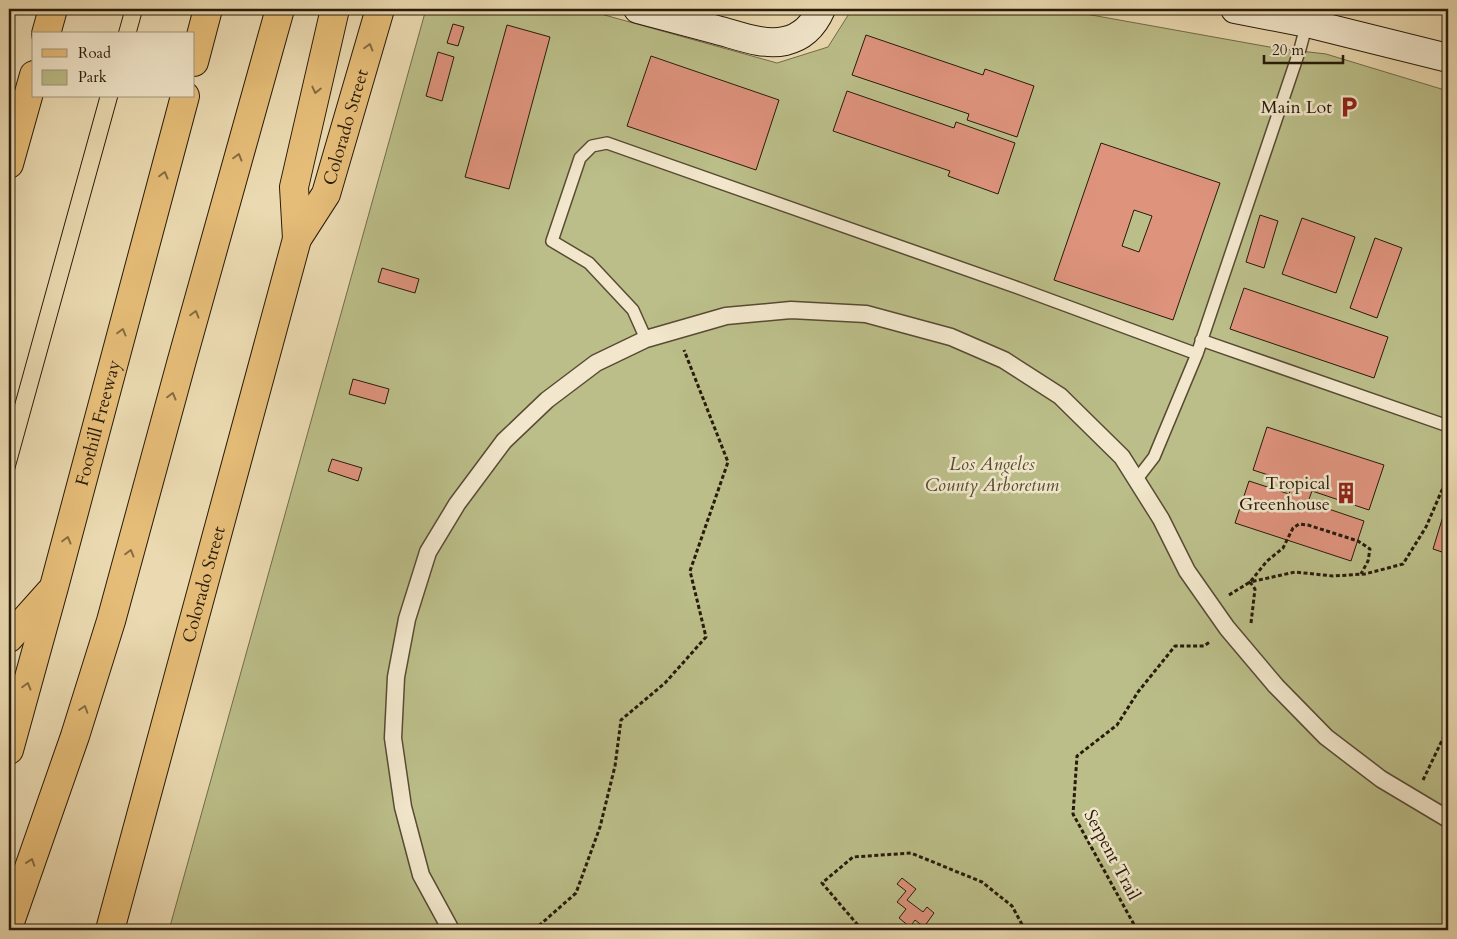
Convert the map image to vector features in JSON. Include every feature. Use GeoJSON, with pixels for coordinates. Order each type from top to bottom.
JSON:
{"type":"FeatureCollection","features":[{"type":"Feature","properties":{"kind":"main road"},"geometry":{"type":"LineString","coordinates":[[47,32],[53,9]]}},
{"type":"Feature","properties":{"kind":"main road"},"geometry":{"type":"LineString","coordinates":[[195,58],[208,9]]}},
{"type":"Feature","properties":{"kind":"main road"},"geometry":{"type":"LineString","coordinates":[[9,925],[75,736],[111,621],[280,9]]}},
{"type":"Feature","properties":{"kind":"main road","name":"Colorado Street"},"geometry":{"type":"LineString","coordinates":[[297,239],[294,187],[335,9]]}},
{"type":"Feature","properties":{"kind":"main road","name":"Colorado Street"},"geometry":{"type":"LineString","coordinates":[[110,930],[297,239],[326,194],[380,9]]}},
{"type":"Feature","properties":{"kind":"main road"},"geometry":{"type":"LineString","coordinates":[[638,9],[756,40],[771,42],[785,41],[800,35],[810,27],[821,9]]}},
{"type":"Feature","properties":{"kind":"main road"},"geometry":{"type":"LineString","coordinates":[[1234,9],[1307,23],[1448,58]]}},
{"type":"Feature","properties":{"kind":"main road"},"geometry":{"type":"LineString","coordinates":[[9,164],[32,82]]}},
{"type":"Feature","properties":{"kind":"main road","name":"Foothill Freeway"},"geometry":{"type":"LineString","coordinates":[[9,750],[184,98]]}},
{"type":"Feature","properties":{"kind":"main road"},"geometry":{"type":"LineString","coordinates":[[9,638],[54,587]]}},
{"type":"Feature","properties":{"kind":"street"},"geometry":{"type":"LineString","coordinates":[[451,930],[421,875],[403,807],[393,738],[396,677],[407,619],[428,552],[456,504],[504,441],[548,400],[596,363],[646,339],[726,316],[791,310],[866,314],[951,337],[1004,360],[1060,396],[1122,457],[1161,519],[1187,571],[1227,628],[1276,686],[1326,736],[1381,780],[1448,819]]}},
{"type":"Feature","properties":{"kind":"lane"},"geometry":{"type":"LineString","coordinates":[[1137,479],[1154,456],[1197,354],[1300,49],[1307,23]]}},
{"type":"Feature","properties":{"kind":"lane"},"geometry":{"type":"LineString","coordinates":[[646,339],[633,310],[589,263],[552,241],[580,158],[592,146],[607,143],[1011,285],[1197,354]]}},
{"type":"Feature","properties":{"kind":"lane"},"geometry":{"type":"LineString","coordinates":[[1201,340],[1448,426]]}},
{"type":"Feature","properties":{"kind":"path"},"geometry":{"type":"LineString","coordinates":[[534,930],[576,893],[600,828],[615,766],[621,720],[665,683],[706,636],[690,571],[728,462],[676,331]]}},
{"type":"Feature","properties":{"kind":"path"},"geometry":{"type":"LineString","coordinates":[[1211,606],[1250,582],[1294,572],[1333,576],[1361,574],[1403,564],[1426,527],[1442,490],[1448,489]]}},
{"type":"Feature","properties":{"kind":"path"},"geometry":{"type":"LineString","coordinates":[[1250,582],[1267,561],[1283,548],[1293,528],[1299,524],[1308,525],[1358,541],[1370,549],[1368,562],[1361,574]]}},
{"type":"Feature","properties":{"kind":"path"},"geometry":{"type":"LineString","coordinates":[[1239,642],[1248,632],[1253,614],[1255,589],[1250,582]]}},
{"type":"Feature","properties":{"kind":"path","name":"Serpent Trail"},"geometry":{"type":"LineString","coordinates":[[1137,930],[1073,814],[1078,756],[1117,725],[1138,692],[1175,646],[1204,646],[1227,628]]}},
{"type":"Feature","properties":{"kind":"path"},"geometry":{"type":"LineString","coordinates":[[1414,799],[1448,728]]}},
{"type":"Feature","properties":{"kind":"path"},"geometry":{"type":"LineString","coordinates":[[862,930],[822,883],[853,857],[911,853],[982,882],[1012,906],[1025,930]]}},
{"type":"Feature","properties":{"kind":"green space","name":"Los Angeles County Arboretum"},"geometry":{"type":"Polygon","coordinates":[[[426,9],[583,9],[777,63],[828,47],[852,9],[1058,9],[1275,48],[1326,54],[1448,91],[1448,930],[169,930],[426,9]]]}},
{"type":"Feature","properties":{"kind":"building"},"geometry":{"type":"Polygon","coordinates":[[[453,24],[464,27],[458,46],[447,43],[453,24]]]}},
{"type":"Feature","properties":{"kind":"building"},"geometry":{"type":"Polygon","coordinates":[[[507,25],[550,37],[509,189],[465,177],[507,25]]]}},
{"type":"Feature","properties":{"kind":"building"},"geometry":{"type":"Polygon","coordinates":[[[866,35],[983,75],[985,69],[1034,86],[1017,137],[967,120],[969,114],[852,75],[866,35]]]}},
{"type":"Feature","properties":{"kind":"building"},"geometry":{"type":"Polygon","coordinates":[[[438,52],[454,57],[442,101],[426,96],[438,52]]]}},
{"type":"Feature","properties":{"kind":"building"},"geometry":{"type":"Polygon","coordinates":[[[651,56],[779,100],[756,170],[627,126],[651,56]]]}},
{"type":"Feature","properties":{"kind":"building"},"geometry":{"type":"Polygon","coordinates":[[[847,91],[954,128],[956,122],[1015,143],[998,194],[948,176],[950,171],[833,131],[847,91]]]}},
{"type":"Feature","properties":{"kind":"building"},"geometry":{"type":"Polygon","coordinates":[[[1101,143],[1220,183],[1173,320],[1054,280],[1101,143]],[[1134,210],[1122,246],[1139,252],[1152,216],[1134,210]]]}},
{"type":"Feature","properties":{"kind":"building"},"geometry":{"type":"Polygon","coordinates":[[[1260,215],[1278,221],[1264,268],[1246,262],[1260,215]]]}},
{"type":"Feature","properties":{"kind":"building"},"geometry":{"type":"Polygon","coordinates":[[[1302,218],[1355,237],[1336,293],[1282,274],[1302,218]]]}},
{"type":"Feature","properties":{"kind":"building"},"geometry":{"type":"Polygon","coordinates":[[[1375,238],[1402,248],[1377,318],[1350,308],[1375,238]]]}},
{"type":"Feature","properties":{"kind":"building"},"geometry":{"type":"Polygon","coordinates":[[[382,268],[419,279],[415,293],[378,282],[382,268]]]}},
{"type":"Feature","properties":{"kind":"building"},"geometry":{"type":"Polygon","coordinates":[[[1244,288],[1388,337],[1374,378],[1230,329],[1244,288]]]}},
{"type":"Feature","properties":{"kind":"building"},"geometry":{"type":"Polygon","coordinates":[[[353,379],[389,389],[385,404],[349,394],[353,379]]]}},
{"type":"Feature","properties":{"kind":"building","name":"Tropical Greenhouse"},"geometry":{"type":"Polygon","coordinates":[[[1267,427],[1384,465],[1369,510],[1312,491],[1308,502],[1364,521],[1351,561],[1235,523],[1249,481],[1289,494],[1293,483],[1253,470],[1267,427]]]}},
{"type":"Feature","properties":{"kind":"building"},"geometry":{"type":"Polygon","coordinates":[[[332,459],[362,468],[358,481],[328,471],[332,459]]]}},
{"type":"Feature","properties":{"kind":"building"},"geometry":{"type":"Polygon","coordinates":[[[1448,500],[1448,554],[1433,549],[1448,500]]]}},
{"type":"Feature","properties":{"kind":"building"},"geometry":{"type":"Polygon","coordinates":[[[902,878],[916,889],[907,900],[923,912],[927,907],[934,913],[924,927],[915,920],[910,927],[899,918],[906,909],[897,902],[906,891],[897,884],[902,878]]]}},
{"type":"Feature","properties":{"kind":"tram line"},"geometry":{"type":"LineString","coordinates":[[119,32],[125,9]]}},
{"type":"Feature","properties":{"kind":"tram line"},"geometry":{"type":"LineString","coordinates":[[137,32],[143,9]]}},
{"type":"Feature","properties":{"kind":"tram line"},"geometry":{"type":"LineString","coordinates":[[9,425],[99,98]]}},
{"type":"Feature","properties":{"kind":"tram line"},"geometry":{"type":"LineString","coordinates":[[9,490],[117,98]]}},
{"type":"Feature","properties":{"kind":"place","name":"Main Lot"},"geometry":{"type":"Point","coordinates":[1349,107]}},
{"type":"Feature","properties":{"kind":"place","name":"Tropical Greenhouse"},"geometry":{"type":"Point","coordinates":[1346,493]}}]}
